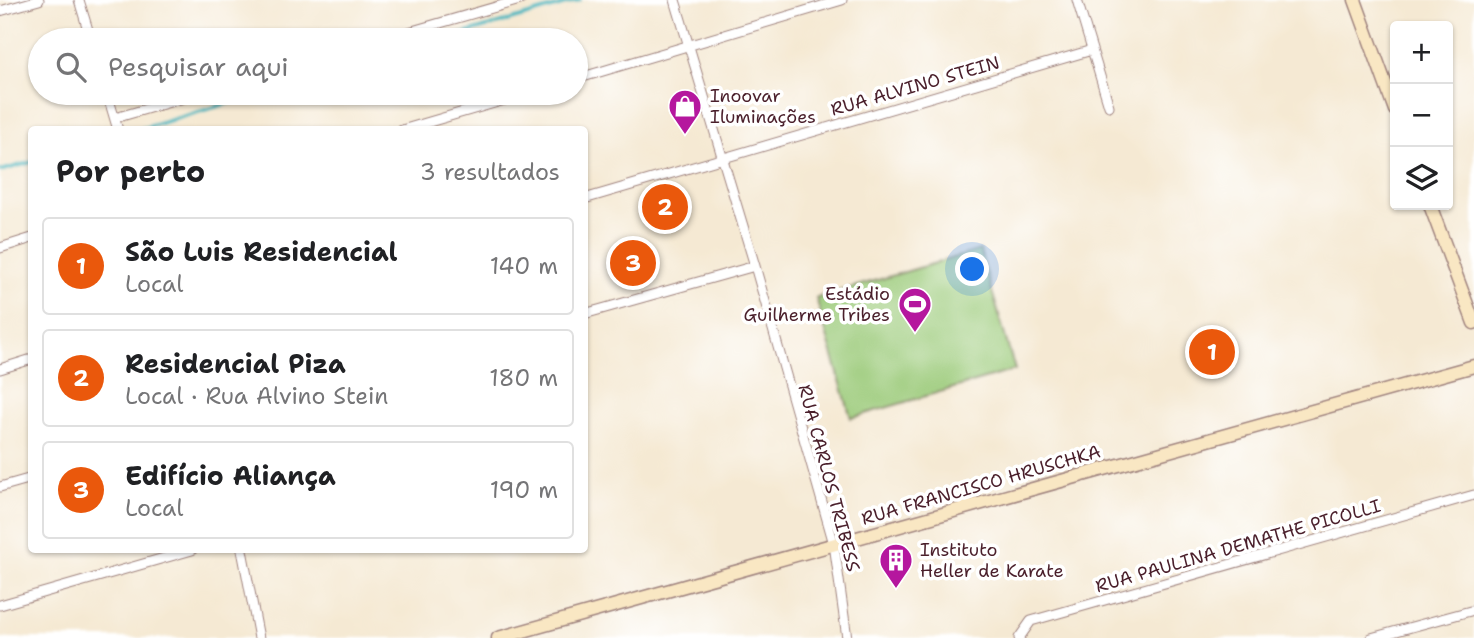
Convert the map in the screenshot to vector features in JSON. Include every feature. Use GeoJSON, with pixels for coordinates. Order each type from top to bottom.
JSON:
{"type":"FeatureCollection","features":[{"type":"Feature","properties":{"kind":"main road"},"geometry":{"type":"LineString","coordinates":[[1355,0],[1390,96]]}},
{"type":"Feature","properties":{"kind":"main road"},"geometry":{"type":"LineString","coordinates":[[1432,210],[1474,323]]}},
{"type":"Feature","properties":{"kind":"main road","name":"RUA FRANCISCO HRUSCHKA"},"geometry":{"type":"LineString","coordinates":[[498,638],[1474,366]]}},
{"type":"Feature","properties":{"kind":"street"},"geometry":{"type":"LineString","coordinates":[[0,11],[39,0]]}},
{"type":"Feature","properties":{"kind":"street"},"geometry":{"type":"LineString","coordinates":[[79,0],[87,28]]}},
{"type":"Feature","properties":{"kind":"street"},"geometry":{"type":"LineString","coordinates":[[423,28],[520,0]]}},
{"type":"Feature","properties":{"kind":"street","name":"RUA CARLOS TRIBESS"},"geometry":{"type":"LineString","coordinates":[[675,0],[755,266],[834,544],[847,638]]}},
{"type":"Feature","properties":{"kind":"street"},"geometry":{"type":"LineString","coordinates":[[588,75],[842,0]]}},
{"type":"Feature","properties":{"kind":"street"},"geometry":{"type":"LineString","coordinates":[[1077,0],[1110,106]]}},
{"type":"Feature","properties":{"kind":"street","name":"RUA ALVINO STEIN"},"geometry":{"type":"LineString","coordinates":[[588,198],[1092,50]]}},
{"type":"Feature","properties":{"kind":"street"},"geometry":{"type":"LineString","coordinates":[[111,105],[117,125],[170,105]]}},
{"type":"Feature","properties":{"kind":"street"},"geometry":{"type":"LineString","coordinates":[[416,126],[487,105]]}},
{"type":"Feature","properties":{"kind":"street"},"geometry":{"type":"LineString","coordinates":[[0,248],[28,239]]}},
{"type":"Feature","properties":{"kind":"street"},"geometry":{"type":"LineString","coordinates":[[588,313],[755,266]]}},
{"type":"Feature","properties":{"kind":"street"},"geometry":{"type":"LineString","coordinates":[[0,369],[28,360]]}},
{"type":"Feature","properties":{"kind":"street"},"geometry":{"type":"LineString","coordinates":[[0,487],[28,479]]}},
{"type":"Feature","properties":{"kind":"street","name":"RUA PAULINA DEMATHE PICOLLI"},"geometry":{"type":"LineString","coordinates":[[1019,638],[1031,621],[1474,495]]}},
{"type":"Feature","properties":{"kind":"street"},"geometry":{"type":"LineString","coordinates":[[0,605],[182,553]]}},
{"type":"Feature","properties":{"kind":"street"},"geometry":{"type":"LineString","coordinates":[[243,553],[259,638]]}},
{"type":"Feature","properties":{"kind":"street"},"geometry":{"type":"LineString","coordinates":[[1371,638],[1474,610]]}},
{"type":"Feature","properties":{"kind":"green space","name":"Estádio Guilherme Tribes"},"geometry":{"type":"Polygon","coordinates":[[[980,250],[1015,370],[851,418],[816,298],[980,250]]]}},
{"type":"Feature","properties":{"kind":"waterway"},"geometry":{"type":"LineString","coordinates":[[483,28],[580,0]]}},
{"type":"Feature","properties":{"kind":"waterway"},"geometry":{"type":"LineString","coordinates":[[151,126],[222,105]]}},
{"type":"Feature","properties":{"kind":"waterway"},"geometry":{"type":"LineString","coordinates":[[0,171],[28,163]]}},
{"type":"Feature","properties":{"kind":"place","name":"Inoovar Iluminações"},"geometry":{"type":"Point","coordinates":[685,136]}},
{"type":"Feature","properties":{"kind":"place","name":"Residencial Piza"},"geometry":{"type":"Point","coordinates":[665,207]}},
{"type":"Feature","properties":{"kind":"place","name":"Edifício Aliança"},"geometry":{"type":"Point","coordinates":[633,263]}},
{"type":"Feature","properties":{"kind":"place","name":"Estádio Guilherme Tribes"},"geometry":{"type":"Point","coordinates":[915,334]}},
{"type":"Feature","properties":{"kind":"place","name":"São Luis Residencial"},"geometry":{"type":"Point","coordinates":[1212,352]}},
{"type":"Feature","properties":{"kind":"place","name":"Instituto Heller de Karate"},"geometry":{"type":"Point","coordinates":[896,590]}}]}
